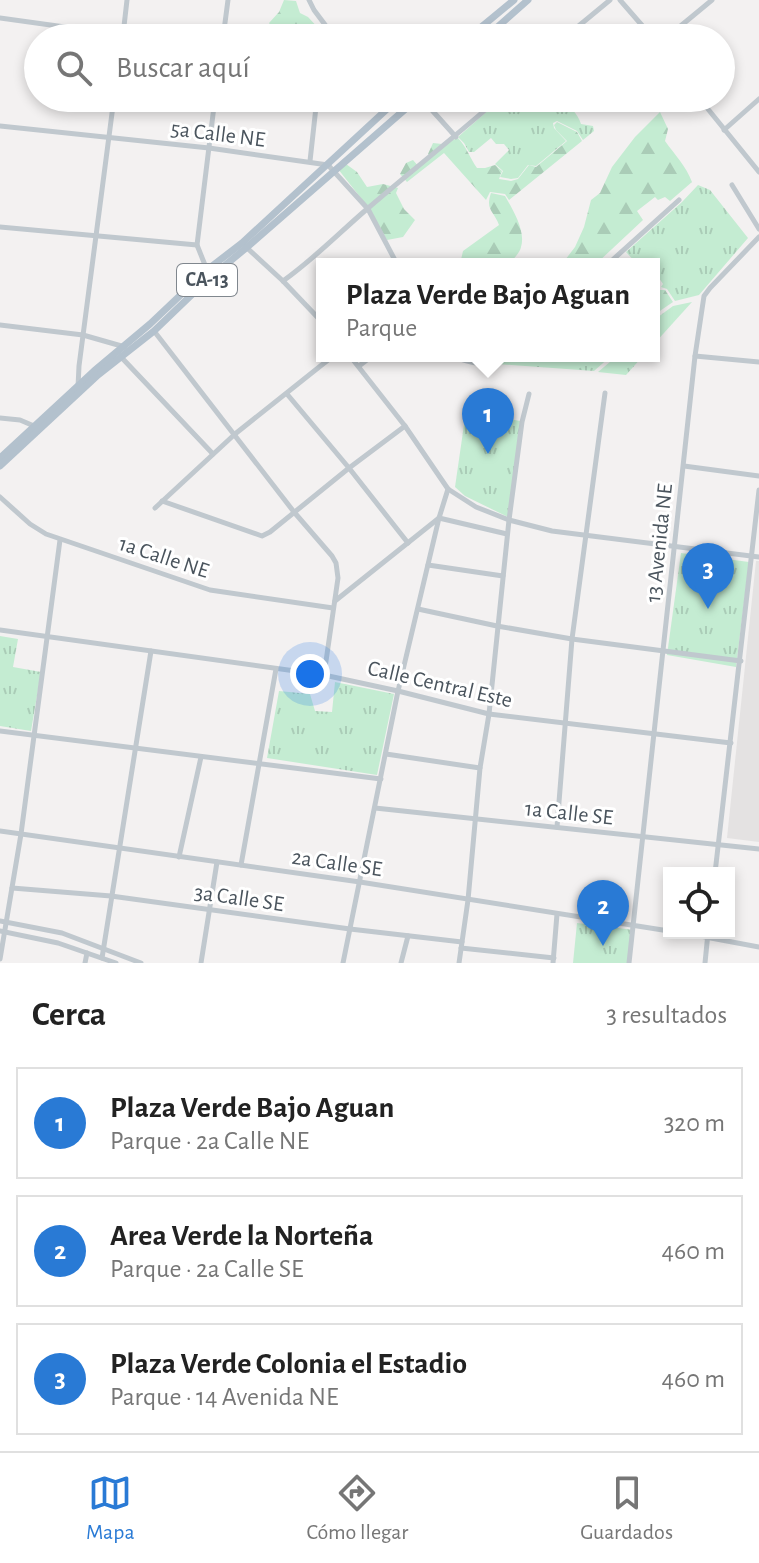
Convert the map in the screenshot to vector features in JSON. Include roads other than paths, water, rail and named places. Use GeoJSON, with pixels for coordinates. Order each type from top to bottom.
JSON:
{"type":"FeatureCollection","features":[{"type":"Feature","properties":{"kind":"main road"},"geometry":{"type":"LineString","coordinates":[[485,24],[514,0]]}},
{"type":"Feature","properties":{"kind":"main road"},"geometry":{"type":"LineString","coordinates":[[501,24],[528,0]]}},
{"type":"Feature","properties":{"kind":"main road","name":"CA-13"},"geometry":{"type":"LineString","coordinates":[[0,458],[78,390],[122,346],[244,245],[331,167],[385,112]]}},
{"type":"Feature","properties":{"kind":"main road","name":"CA-13"},"geometry":{"type":"LineString","coordinates":[[331,167],[402,112]]}},
{"type":"Feature","properties":{"kind":"main road","name":"CA-13"},"geometry":{"type":"LineString","coordinates":[[78,390],[154,331],[209,274]]}},
{"type":"Feature","properties":{"kind":"main road","name":"CA-13"},"geometry":{"type":"LineString","coordinates":[[0,466],[36,428]]}},
{"type":"Feature","properties":{"kind":"street"},"geometry":{"type":"LineString","coordinates":[[124,24],[127,0]]}},
{"type":"Feature","properties":{"kind":"street"},"geometry":{"type":"LineString","coordinates":[[225,24],[228,0]]}},
{"type":"Feature","properties":{"kind":"street"},"geometry":{"type":"LineString","coordinates":[[309,0],[324,24]]}},
{"type":"Feature","properties":{"kind":"street"},"geometry":{"type":"LineString","coordinates":[[581,24],[610,0]]}},
{"type":"Feature","properties":{"kind":"street"},"geometry":{"type":"LineString","coordinates":[[620,0],[641,24]]}},
{"type":"Feature","properties":{"kind":"street"},"geometry":{"type":"LineString","coordinates":[[683,24],[712,0]]}},
{"type":"Feature","properties":{"kind":"street"},"geometry":{"type":"LineString","coordinates":[[0,18],[41,24]]}},
{"type":"Feature","properties":{"kind":"street"},"geometry":{"type":"LineString","coordinates":[[724,130],[758,102]]}},
{"type":"Feature","properties":{"kind":"street"},"geometry":{"type":"LineString","coordinates":[[78,390],[112,112]]}},
{"type":"Feature","properties":{"kind":"street"},"geometry":{"type":"LineString","coordinates":[[209,274],[197,245],[213,112]]}},
{"type":"Feature","properties":{"kind":"street"},"geometry":{"type":"LineString","coordinates":[[310,161],[315,112]]}},
{"type":"Feature","properties":{"kind":"street"},"geometry":{"type":"LineString","coordinates":[[433,112],[456,137]]}},
{"type":"Feature","properties":{"kind":"street"},"geometry":{"type":"LineString","coordinates":[[283,281],[484,112]]}},
{"type":"Feature","properties":{"kind":"street"},"geometry":{"type":"LineString","coordinates":[[710,112],[759,172]]}},
{"type":"Feature","properties":{"kind":"street","name":"5a Calle NE"},"geometry":{"type":"LineString","coordinates":[[0,126],[209,148],[310,161],[331,167]]}},
{"type":"Feature","properties":{"kind":"street"},"geometry":{"type":"LineString","coordinates":[[331,167],[368,209],[394,258]]}},
{"type":"Feature","properties":{"kind":"street"},"geometry":{"type":"LineString","coordinates":[[732,185],[759,229]]}},
{"type":"Feature","properties":{"kind":"street"},"geometry":{"type":"LineString","coordinates":[[615,258],[679,200]]}},
{"type":"Feature","properties":{"kind":"street"},"geometry":{"type":"LineString","coordinates":[[0,227],[197,245]]}},
{"type":"Feature","properties":{"kind":"street","name":"13 Avenida NE"},"geometry":{"type":"LineString","coordinates":[[629,963],[704,296],[759,237]]}},
{"type":"Feature","properties":{"kind":"street"},"geometry":{"type":"LineString","coordinates":[[244,245],[316,316]]}},
{"type":"Feature","properties":{"kind":"street"},"geometry":{"type":"LineString","coordinates":[[0,325],[83,335],[132,350]]}},
{"type":"Feature","properties":{"kind":"street"},"geometry":{"type":"LineString","coordinates":[[154,331],[336,563],[338,578],[324,675]]}},
{"type":"Feature","properties":{"kind":"street"},"geometry":{"type":"LineString","coordinates":[[695,356],[759,362]]}},
{"type":"Feature","properties":{"kind":"street"},"geometry":{"type":"LineString","coordinates":[[122,358],[213,454]]}},
{"type":"Feature","properties":{"kind":"street"},"geometry":{"type":"LineString","coordinates":[[155,508],[235,434],[326,362]]}},
{"type":"Feature","properties":{"kind":"street"},"geometry":{"type":"LineString","coordinates":[[355,362],[448,489],[476,507],[509,520],[552,531],[756,556]]}},
{"type":"Feature","properties":{"kind":"street"},"geometry":{"type":"LineString","coordinates":[[359,366],[364,362]]}},
{"type":"Feature","properties":{"kind":"street"},"geometry":{"type":"LineString","coordinates":[[473,362],[484,365],[498,362]]}},
{"type":"Feature","properties":{"kind":"street"},"geometry":{"type":"LineString","coordinates":[[557,827],[572,639],[605,393]]}},
{"type":"Feature","properties":{"kind":"street"},"geometry":{"type":"LineString","coordinates":[[287,394],[408,543]]}},
{"type":"Feature","properties":{"kind":"street"},"geometry":{"type":"LineString","coordinates":[[459,963],[507,534],[522,422],[529,394]]}},
{"type":"Feature","properties":{"kind":"street"},"geometry":{"type":"LineString","coordinates":[[0,418],[20,420],[36,428]]}},
{"type":"Feature","properties":{"kind":"street"},"geometry":{"type":"LineString","coordinates":[[162,501],[262,536],[405,426]]}},
{"type":"Feature","properties":{"kind":"street"},"geometry":{"type":"LineString","coordinates":[[684,466],[759,476]]}},
{"type":"Feature","properties":{"kind":"street"},"geometry":{"type":"LineString","coordinates":[[343,963],[398,691],[448,489]]}},
{"type":"Feature","properties":{"kind":"street"},"geometry":{"type":"LineString","coordinates":[[716,867],[756,556],[759,490]]}},
{"type":"Feature","properties":{"kind":"street","name":"1a Calle NE"},"geometry":{"type":"LineString","coordinates":[[0,497],[30,524],[60,540],[210,590],[334,605]]}},
{"type":"Feature","properties":{"kind":"street"},"geometry":{"type":"LineString","coordinates":[[439,518],[507,534]]}},
{"type":"Feature","properties":{"kind":"street"},"geometry":{"type":"LineString","coordinates":[[334,605],[439,518]]}},
{"type":"Feature","properties":{"kind":"street"},"geometry":{"type":"LineString","coordinates":[[0,959],[3,921],[21,834],[60,540]]}},
{"type":"Feature","properties":{"kind":"street"},"geometry":{"type":"LineString","coordinates":[[428,565],[503,576]]}},
{"type":"Feature","properties":{"kind":"street"},"geometry":{"type":"LineString","coordinates":[[418,609],[572,639],[741,661]]}},
{"type":"Feature","properties":{"kind":"street","name":"Calle Central Este"},"geometry":{"type":"LineString","coordinates":[[0,630],[324,675],[489,714],[731,743]]}},
{"type":"Feature","properties":{"kind":"street"},"geometry":{"type":"LineString","coordinates":[[102,958],[151,651]]}},
{"type":"Feature","properties":{"kind":"street"},"geometry":{"type":"LineString","coordinates":[[241,865],[276,669]]}},
{"type":"Feature","properties":{"kind":"street"},"geometry":{"type":"LineString","coordinates":[[0,731],[381,779]]}},
{"type":"Feature","properties":{"kind":"street"},"geometry":{"type":"LineString","coordinates":[[386,754],[480,768]]}},
{"type":"Feature","properties":{"kind":"street"},"geometry":{"type":"LineString","coordinates":[[179,857],[201,757]]}},
{"type":"Feature","properties":{"kind":"street","name":"1a Calle SE"},"geometry":{"type":"LineString","coordinates":[[375,808],[759,849]]}},
{"type":"Feature","properties":{"kind":"street","name":"2a Calle SE"},"geometry":{"type":"LineString","coordinates":[[0,831],[360,882],[663,930]]}},
{"type":"Feature","properties":{"kind":"street"},"geometry":{"type":"LineString","coordinates":[[201,963],[217,862]]}},
{"type":"Feature","properties":{"kind":"street","name":"3a Calle SE"},"geometry":{"type":"LineString","coordinates":[[12,888],[111,896],[408,936],[554,960]]}},
{"type":"Feature","properties":{"kind":"street"},"geometry":{"type":"LineString","coordinates":[[554,960],[557,914]]}},
{"type":"Feature","properties":{"kind":"street"},"geometry":{"type":"LineString","coordinates":[[3,921],[62,933],[141,963]]}},
{"type":"Feature","properties":{"kind":"street"},"geometry":{"type":"LineString","coordinates":[[2,931],[58,943],[116,963]]}},
{"type":"Feature","properties":{"kind":"street"},"geometry":{"type":"LineString","coordinates":[[401,963],[408,936]]}},
{"type":"Feature","properties":{"kind":"street"},"geometry":{"type":"LineString","coordinates":[[705,963],[708,939]]}},
{"type":"Feature","properties":{"kind":"street"},"geometry":{"type":"LineString","coordinates":[[725,939],[759,947]]}},
{"type":"Feature","properties":{"kind":"street"},"geometry":{"type":"LineString","coordinates":[[85,963],[87,953]]}},
{"type":"Feature","properties":{"kind":"place","name":"Plaza Verde Bajo Aguan"},"geometry":{"type":"Point","coordinates":[488,454]}},
{"type":"Feature","properties":{"kind":"place","name":"Plaza Verde Colonia el Estadio"},"geometry":{"type":"Point","coordinates":[708,609]}},
{"type":"Feature","properties":{"kind":"place","name":"Area Verde la Norteña"},"geometry":{"type":"Point","coordinates":[603,946]}}]}
